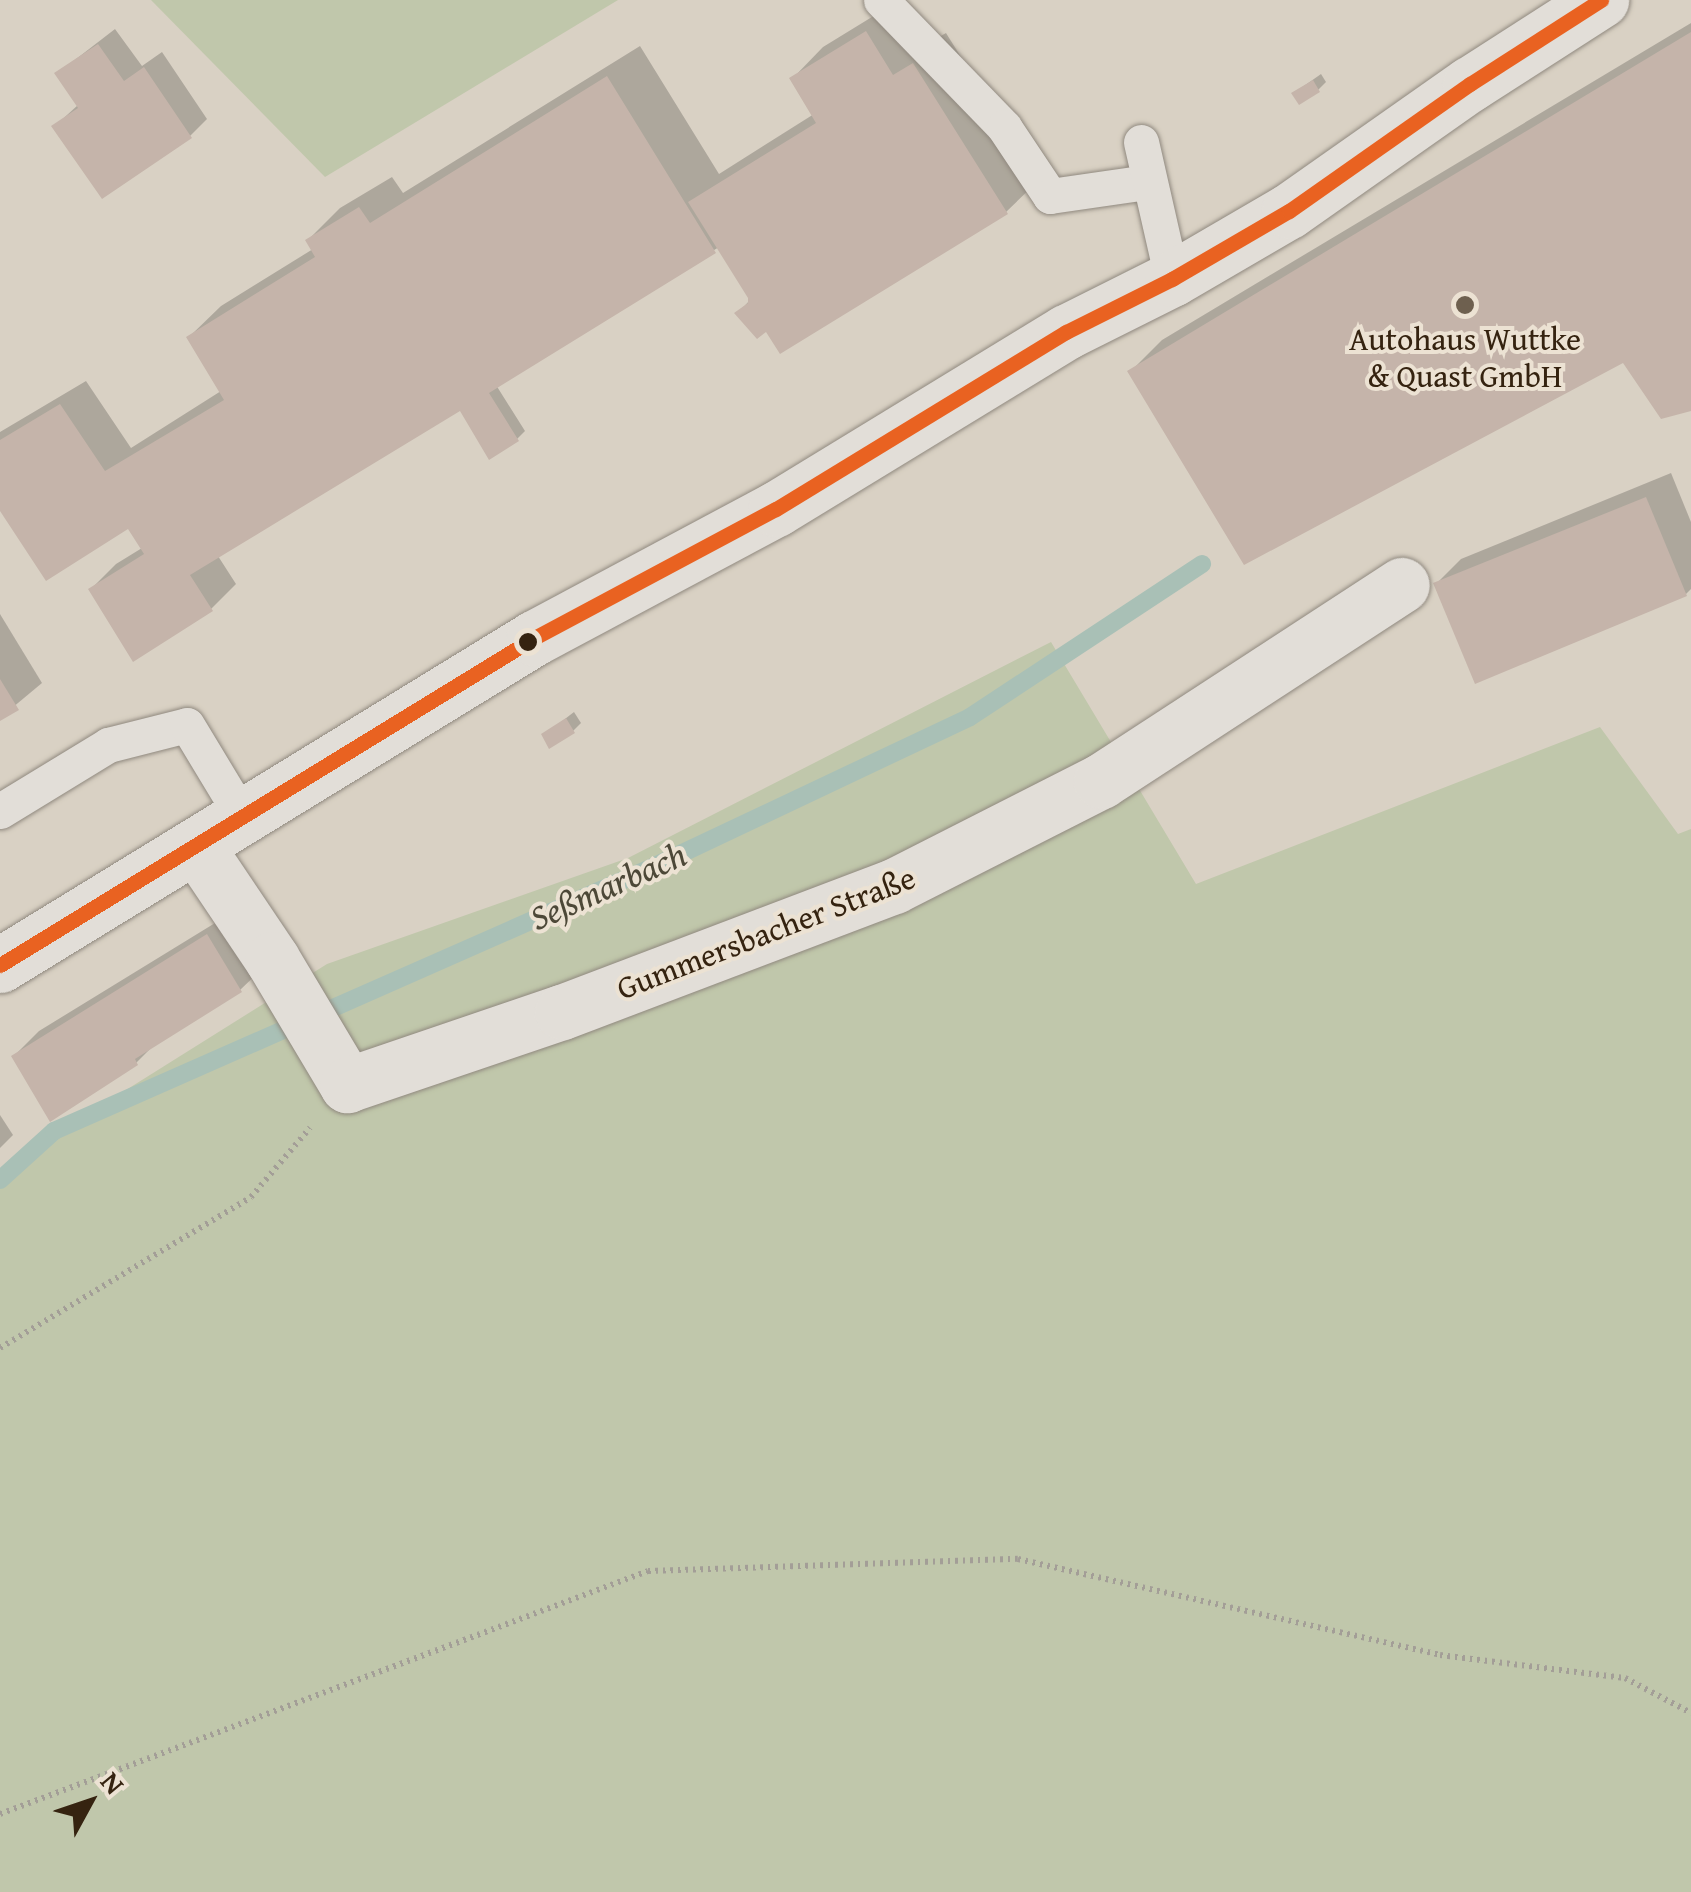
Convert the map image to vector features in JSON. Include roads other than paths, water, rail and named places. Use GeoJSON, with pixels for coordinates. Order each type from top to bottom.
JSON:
{"type":"FeatureCollection","features":[{"type":"Feature","properties":{"kind":"main road"},"geometry":{"type":"LineString","coordinates":[[0,965],[534,638],[776,508],[1066,332],[1172,279],[1289,211],[1470,84],[1601,0]]}},
{"type":"Feature","properties":{"kind":"main road","name":"Gummersbacher Straße"},"geometry":{"type":"LineString","coordinates":[[196,846],[272,959],[347,1084],[562,1012],[894,886],[1102,781],[1402,585]]}},
{"type":"Feature","properties":{"kind":"lane"},"geometry":{"type":"LineString","coordinates":[[880,0],[1004,127],[1050,196],[1147,182]]}},
{"type":"Feature","properties":{"kind":"lane"},"geometry":{"type":"LineString","coordinates":[[1141,142],[1172,279]]}},
{"type":"Feature","properties":{"kind":"lane"},"geometry":{"type":"LineString","coordinates":[[0,811],[108,745],[187,725],[243,818]]}},
{"type":"Feature","properties":{"kind":"waterway","name":"Seßmarbach"},"geometry":{"type":"LineString","coordinates":[[0,1180],[54,1131],[655,866],[970,717],[1202,564]]}},
{"type":"Feature","properties":{"kind":"place","name":"Autohaus Wuttke & Quast GmbH"},"geometry":{"type":"Point","coordinates":[1465,305]}}]}
